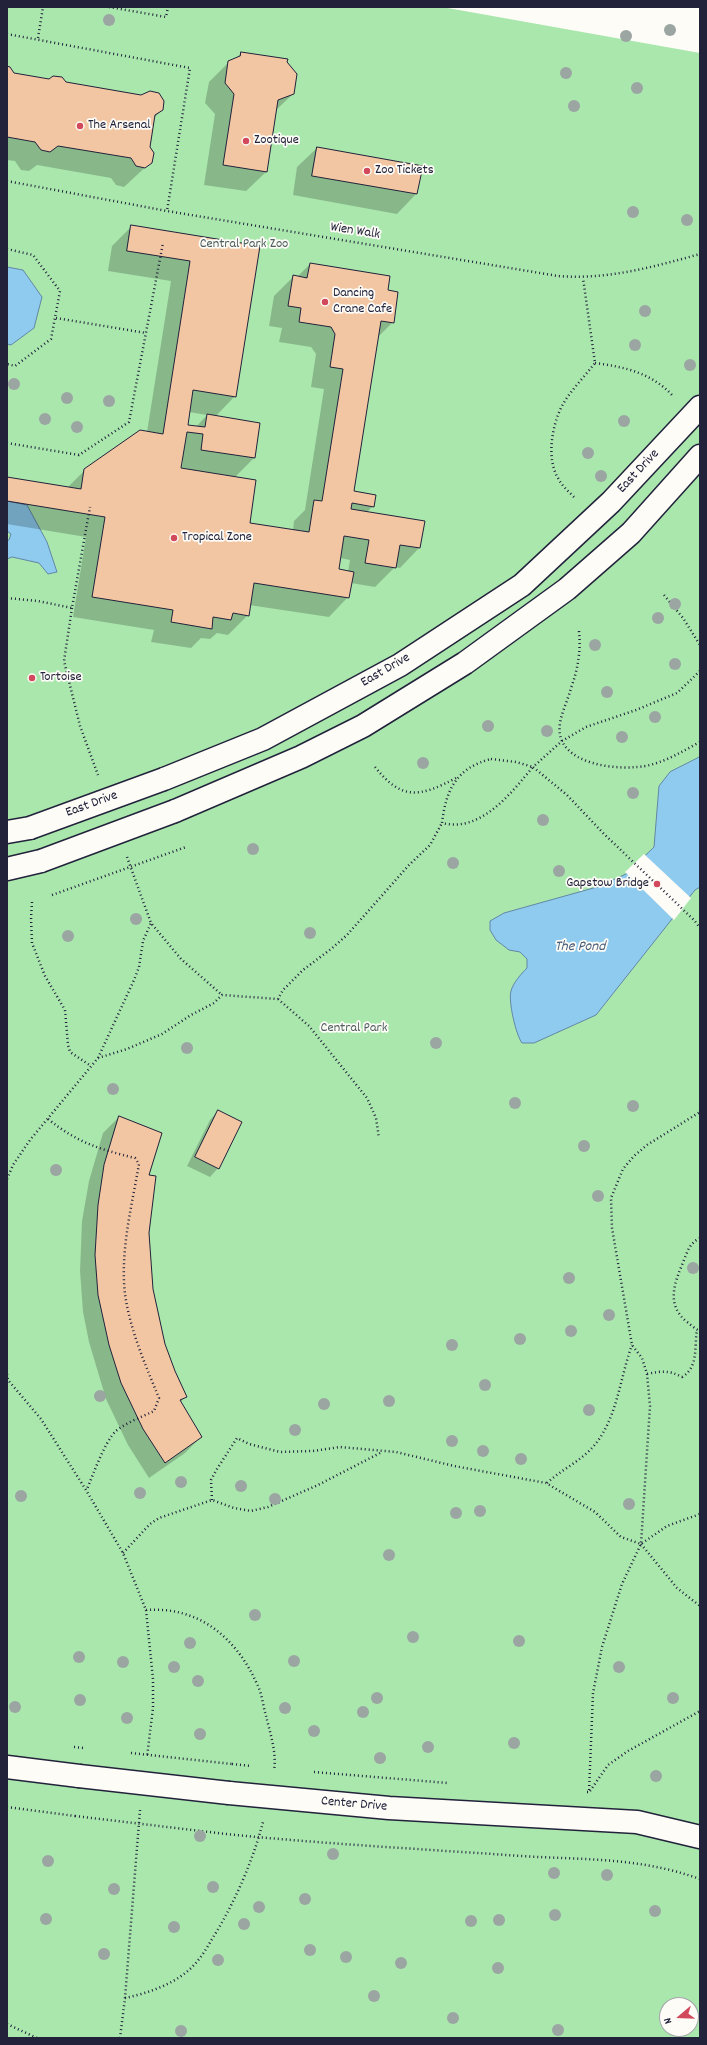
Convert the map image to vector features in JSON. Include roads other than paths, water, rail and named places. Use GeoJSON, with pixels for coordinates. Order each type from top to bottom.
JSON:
{"type":"FeatureCollection","features":[{"type":"Feature","properties":{"kind":"street","name":"East Drive"},"geometry":{"type":"LineString","coordinates":[[7,832],[30,828],[164,779],[263,739],[400,665],[522,585],[610,502],[696,411]]}},
{"type":"Feature","properties":{"kind":"street"},"geometry":{"type":"LineString","coordinates":[[7,869],[41,861],[175,811],[301,757],[363,726],[465,663],[567,589],[631,533],[700,456]]}},
{"type":"Feature","properties":{"kind":"street","name":"Center Drive"},"geometry":{"type":"LineString","coordinates":[[7,1767],[229,1793],[389,1808],[637,1822],[700,1837]]}},
{"type":"Feature","properties":{"kind":"water"},"geometry":{"type":"Polygon","coordinates":[[[7,267],[23,270],[42,297],[34,328],[11,345],[7,344],[7,267]]]}},
{"type":"Feature","properties":{"kind":"water"},"geometry":{"type":"Polygon","coordinates":[[[7,501],[27,505],[47,542],[57,572],[48,574],[39,563],[12,557],[7,559],[7,540],[9,540],[11,534],[7,531],[7,501]]]}},
{"type":"Feature","properties":{"kind":"water","name":"The Pond"},"geometry":{"type":"Polygon","coordinates":[[[700,757],[700,887],[695,890],[596,1015],[534,1043],[522,1043],[517,1033],[513,1018],[510,996],[514,985],[527,968],[527,959],[520,952],[509,950],[496,940],[490,930],[490,921],[504,913],[597,887],[626,874],[654,847],[659,786],[670,772],[700,757]]]}},
{"type":"Feature","properties":{"kind":"place","name":"The Arsenal"},"geometry":{"type":"Point","coordinates":[80,126]}},
{"type":"Feature","properties":{"kind":"place","name":"Zootique"},"geometry":{"type":"Point","coordinates":[246,141]}},
{"type":"Feature","properties":{"kind":"place","name":"Zoo Tickets"},"geometry":{"type":"Point","coordinates":[367,171]}},
{"type":"Feature","properties":{"kind":"place","name":"Dancing Crane Cafe"},"geometry":{"type":"Point","coordinates":[325,302]}},
{"type":"Feature","properties":{"kind":"place","name":"Tropical Zone"},"geometry":{"type":"Point","coordinates":[174,538]}},
{"type":"Feature","properties":{"kind":"place","name":"Tortoise"},"geometry":{"type":"Point","coordinates":[32,678]}},
{"type":"Feature","properties":{"kind":"place","name":"Gapstow Bridge"},"geometry":{"type":"Point","coordinates":[657,884]}},
{"type":"Feature","properties":{"kind":"park label","name":"Central Park Zoo"},"geometry":{"type":"Point","coordinates":[244,245]}},
{"type":"Feature","properties":{"kind":"park label","name":"Central Park"},"geometry":{"type":"Point","coordinates":[354,1029]}}]}
